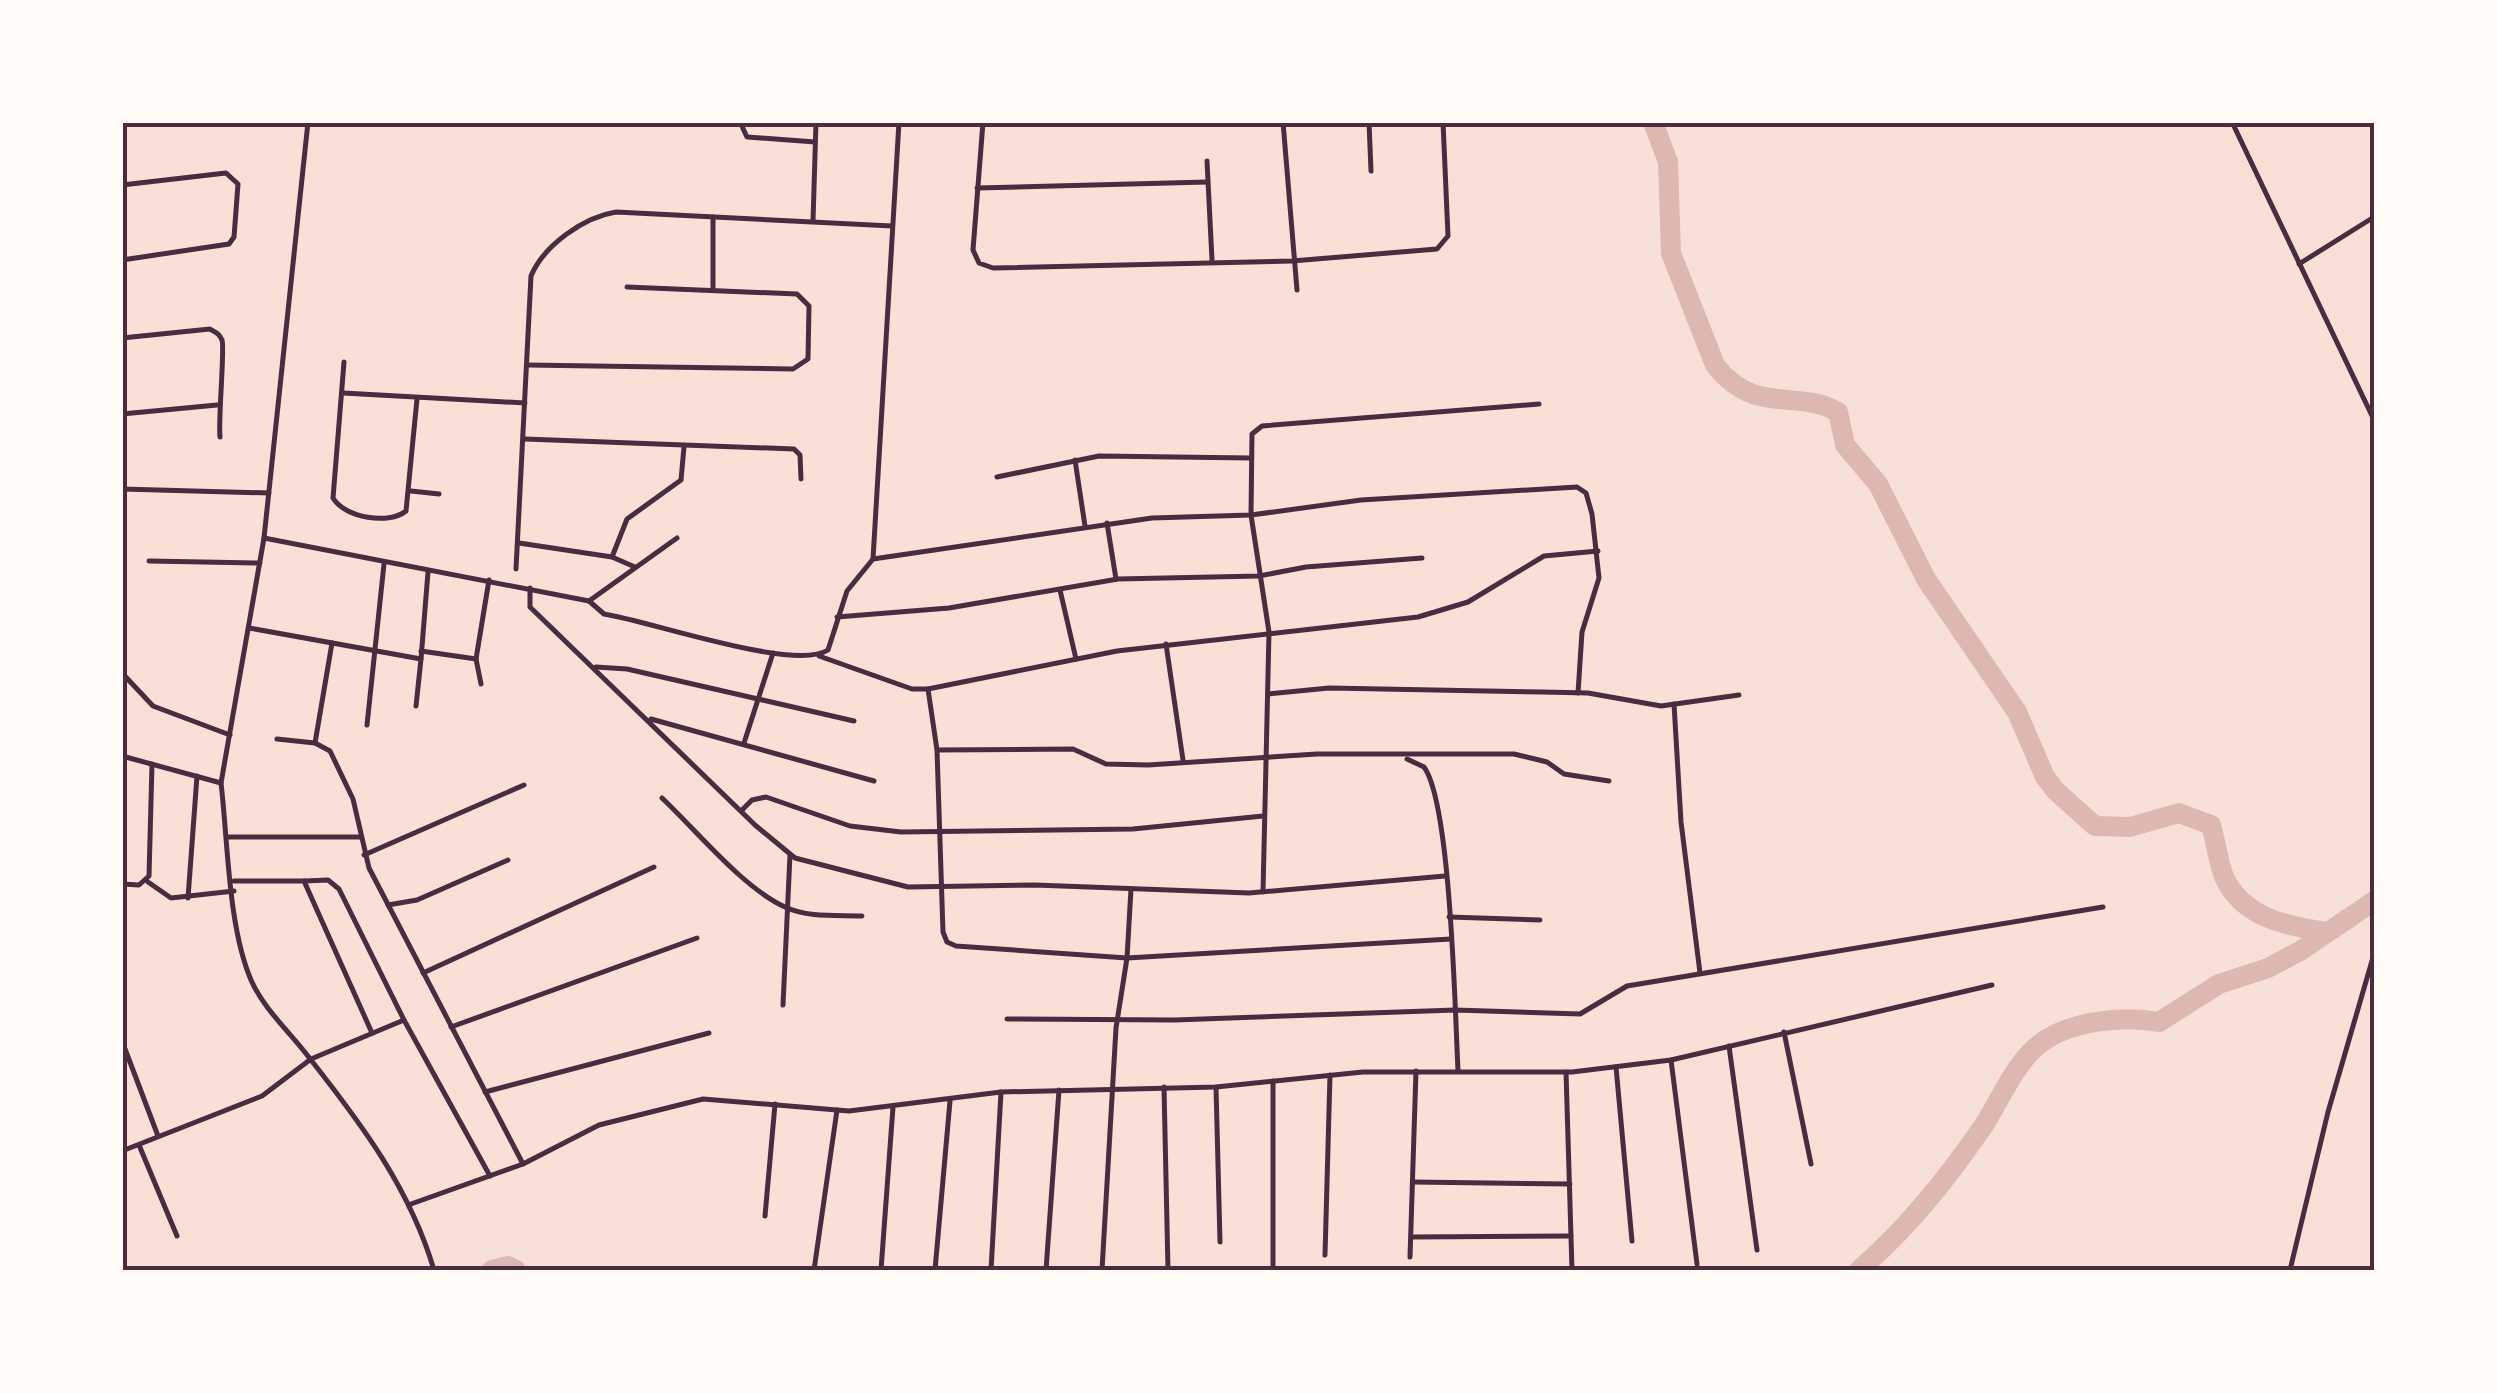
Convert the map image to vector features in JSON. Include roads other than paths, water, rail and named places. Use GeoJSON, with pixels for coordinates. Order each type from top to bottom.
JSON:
{"type":"FeatureCollection","features":[{"type":"Feature","properties":{"kind":"street"},"geometry":{"type":"LineString","coordinates":[[308,122],[264,538],[222,783],[240,939],[252,982],[379,1149],[411,1204],[434,1270]]}},
{"type":"Feature","properties":{"kind":"street"},"geometry":{"type":"LineString","coordinates":[[740,122],[747,137],[815,142]]}},
{"type":"Feature","properties":{"kind":"street"},"geometry":{"type":"LineString","coordinates":[[813,221],[816,122]]}},
{"type":"Feature","properties":{"kind":"street"},"geometry":{"type":"LineString","coordinates":[[818,656],[828,650],[847,592],[874,559],[899,122]]}},
{"type":"Feature","properties":{"kind":"street"},"geometry":{"type":"LineString","coordinates":[[983,122],[973,250],[985,267],[1292,261],[1442,248],[1448,236],[1443,122]]}},
{"type":"Feature","properties":{"kind":"street"},"geometry":{"type":"LineString","coordinates":[[1283,122],[1296,290]]}},
{"type":"Feature","properties":{"kind":"street"},"geometry":{"type":"LineString","coordinates":[[1368,122],[1371,171]]}},
{"type":"Feature","properties":{"kind":"street"},"geometry":{"type":"LineString","coordinates":[[2232,122],[2374,420]]}},
{"type":"Feature","properties":{"kind":"street"},"geometry":{"type":"LineString","coordinates":[[1207,161],[1212,260]]}},
{"type":"Feature","properties":{"kind":"street"},"geometry":{"type":"LineString","coordinates":[[122,185],[226,173],[238,184],[234,237],[229,244],[122,260]]}},
{"type":"Feature","properties":{"kind":"street"},"geometry":{"type":"LineString","coordinates":[[977,188],[1208,182]]}},
{"type":"Feature","properties":{"kind":"street"},"geometry":{"type":"LineString","coordinates":[[516,569],[535,266],[589,218],[616,212],[892,226]]}},
{"type":"Feature","properties":{"kind":"street"},"geometry":{"type":"LineString","coordinates":[[2298,264],[2374,216]]}},
{"type":"Feature","properties":{"kind":"street"},"geometry":{"type":"LineString","coordinates":[[712,289],[713,217]]}},
{"type":"Feature","properties":{"kind":"street"},"geometry":{"type":"LineString","coordinates":[[527,366],[793,368],[808,359],[809,306],[805,298],[790,292],[627,287]]}},
{"type":"Feature","properties":{"kind":"street"},"geometry":{"type":"LineString","coordinates":[[122,338],[216,332],[224,348],[217,405],[220,437]]}},
{"type":"Feature","properties":{"kind":"street"},"geometry":{"type":"LineString","coordinates":[[344,362],[333,481],[338,506],[350,513],[399,516],[406,511],[412,492],[417,399]]}},
{"type":"Feature","properties":{"kind":"street"},"geometry":{"type":"LineString","coordinates":[[342,393],[525,403]]}},
{"type":"Feature","properties":{"kind":"street"},"geometry":{"type":"LineString","coordinates":[[1263,892],[1268,632],[1251,515],[1252,434],[1262,426],[1539,404]]}},
{"type":"Feature","properties":{"kind":"street"},"geometry":{"type":"LineString","coordinates":[[122,414],[217,405]]}},
{"type":"Feature","properties":{"kind":"street"},"geometry":{"type":"LineString","coordinates":[[525,438],[794,449],[800,455],[801,479]]}},
{"type":"Feature","properties":{"kind":"street"},"geometry":{"type":"LineString","coordinates":[[612,557],[628,520],[682,480],[684,447]]}},
{"type":"Feature","properties":{"kind":"street"},"geometry":{"type":"LineString","coordinates":[[997,478],[1075,460],[1159,454],[1251,458]]}},
{"type":"Feature","properties":{"kind":"street"},"geometry":{"type":"LineString","coordinates":[[1075,460],[1085,526]]}},
{"type":"Feature","properties":{"kind":"street"},"geometry":{"type":"LineString","coordinates":[[874,559],[1107,523],[1251,515],[1380,499],[1577,486],[1589,503],[1599,578],[1582,632],[1578,693]]}},
{"type":"Feature","properties":{"kind":"street"},"geometry":{"type":"LineString","coordinates":[[122,489],[269,493]]}},
{"type":"Feature","properties":{"kind":"street"},"geometry":{"type":"LineString","coordinates":[[412,492],[438,494]]}},
{"type":"Feature","properties":{"kind":"street"},"geometry":{"type":"LineString","coordinates":[[1107,523],[1116,579]]}},
{"type":"Feature","properties":{"kind":"street"},"geometry":{"type":"LineString","coordinates":[[264,538],[384,564],[589,600],[604,614],[773,652],[818,656],[912,688],[928,689],[1166,644],[1445,612],[1544,556],[1598,551]]}},
{"type":"Feature","properties":{"kind":"street"},"geometry":{"type":"LineString","coordinates":[[589,600],[677,538]]}},
{"type":"Feature","properties":{"kind":"street"},"geometry":{"type":"LineString","coordinates":[[520,542],[612,557],[635,567]]}},
{"type":"Feature","properties":{"kind":"street"},"geometry":{"type":"LineString","coordinates":[[837,617],[918,612],[1116,579],[1259,576],[1306,567],[1422,558]]}},
{"type":"Feature","properties":{"kind":"street"},"geometry":{"type":"LineString","coordinates":[[150,561],[260,563]]}},
{"type":"Feature","properties":{"kind":"street"},"geometry":{"type":"LineString","coordinates":[[367,726],[384,564]]}},
{"type":"Feature","properties":{"kind":"street"},"geometry":{"type":"LineString","coordinates":[[416,706],[428,570]]}},
{"type":"Feature","properties":{"kind":"street"},"geometry":{"type":"LineString","coordinates":[[482,684],[476,659],[489,580]]}},
{"type":"Feature","properties":{"kind":"street"},"geometry":{"type":"LineString","coordinates":[[530,588],[530,607],[790,854],[908,888],[1263,892],[1445,876]]}},
{"type":"Feature","properties":{"kind":"street"},"geometry":{"type":"LineString","coordinates":[[1060,590],[1076,658]]}},
{"type":"Feature","properties":{"kind":"street"},"geometry":{"type":"LineString","coordinates":[[249,628],[374,650],[476,659]]}},
{"type":"Feature","properties":{"kind":"street"},"geometry":{"type":"LineString","coordinates":[[315,742],[332,643]]}},
{"type":"Feature","properties":{"kind":"street"},"geometry":{"type":"LineString","coordinates":[[1166,644],[1183,760]]}},
{"type":"Feature","properties":{"kind":"street"},"geometry":{"type":"LineString","coordinates":[[744,744],[773,652]]}},
{"type":"Feature","properties":{"kind":"street"},"geometry":{"type":"LineString","coordinates":[[593,666],[627,669],[757,702],[854,721]]}},
{"type":"Feature","properties":{"kind":"street"},"geometry":{"type":"LineString","coordinates":[[122,673],[153,706],[230,735]]}},
{"type":"Feature","properties":{"kind":"street"},"geometry":{"type":"LineString","coordinates":[[1268,694],[1329,688],[1578,693],[1661,706],[1739,695]]}},
{"type":"Feature","properties":{"kind":"street"},"geometry":{"type":"LineString","coordinates":[[928,689],[937,750],[942,932],[956,946],[1128,958],[1451,939]]}},
{"type":"Feature","properties":{"kind":"street"},"geometry":{"type":"LineString","coordinates":[[1674,704],[1681,822],[1700,973]]}},
{"type":"Feature","properties":{"kind":"street"},"geometry":{"type":"LineString","coordinates":[[648,718],[874,781]]}},
{"type":"Feature","properties":{"kind":"street"},"geometry":{"type":"LineString","coordinates":[[277,739],[315,742],[330,751],[353,800],[364,855],[523,1164]]}},
{"type":"Feature","properties":{"kind":"street"},"geometry":{"type":"LineString","coordinates":[[937,750],[1073,750],[1106,764],[1267,756],[1404,758],[1514,754],[1547,762],[1564,774],[1609,781]]}},
{"type":"Feature","properties":{"kind":"street"},"geometry":{"type":"LineString","coordinates":[[122,756],[222,783]]}},
{"type":"Feature","properties":{"kind":"street"},"geometry":{"type":"LineString","coordinates":[[1404,758],[1431,776],[1449,917],[1458,1070]]}},
{"type":"Feature","properties":{"kind":"street"},"geometry":{"type":"LineString","coordinates":[[147,881],[152,764]]}},
{"type":"Feature","properties":{"kind":"street"},"geometry":{"type":"LineString","coordinates":[[188,898],[198,776]]}},
{"type":"Feature","properties":{"kind":"street"},"geometry":{"type":"LineString","coordinates":[[364,855],[524,785]]}},
{"type":"Feature","properties":{"kind":"street"},"geometry":{"type":"LineString","coordinates":[[662,798],[753,884],[786,908],[810,914],[862,916]]}},
{"type":"Feature","properties":{"kind":"street"},"geometry":{"type":"LineString","coordinates":[[742,810],[752,800],[766,798],[850,826],[901,832],[1133,829],[1264,816]]}},
{"type":"Feature","properties":{"kind":"street"},"geometry":{"type":"LineString","coordinates":[[228,837],[360,837]]}},
{"type":"Feature","properties":{"kind":"street"},"geometry":{"type":"LineString","coordinates":[[783,1005],[790,854]]}},
{"type":"Feature","properties":{"kind":"street"},"geometry":{"type":"LineString","coordinates":[[388,905],[417,900],[508,860]]}},
{"type":"Feature","properties":{"kind":"street"},"geometry":{"type":"LineString","coordinates":[[423,973],[654,867]]}},
{"type":"Feature","properties":{"kind":"street"},"geometry":{"type":"LineString","coordinates":[[233,881],[328,880],[339,889],[404,1020],[490,1176]]}},
{"type":"Feature","properties":{"kind":"street"},"geometry":{"type":"LineString","coordinates":[[122,884],[147,881],[171,898],[234,891]]}},
{"type":"Feature","properties":{"kind":"street"},"geometry":{"type":"LineString","coordinates":[[304,881],[372,1033]]}},
{"type":"Feature","properties":{"kind":"street"},"geometry":{"type":"LineString","coordinates":[[1102,1270],[1118,1018],[1128,958],[1131,889]]}},
{"type":"Feature","properties":{"kind":"street"},"geometry":{"type":"LineString","coordinates":[[1006,1019],[1455,1010],[1580,1014],[1627,986],[2103,907]]}},
{"type":"Feature","properties":{"kind":"street"},"geometry":{"type":"LineString","coordinates":[[1449,917],[1540,920]]}},
{"type":"Feature","properties":{"kind":"street"},"geometry":{"type":"LineString","coordinates":[[451,1027],[697,938]]}},
{"type":"Feature","properties":{"kind":"street"},"geometry":{"type":"LineString","coordinates":[[2290,1270],[2328,1112],[2374,954]]}},
{"type":"Feature","properties":{"kind":"street"},"geometry":{"type":"LineString","coordinates":[[411,1204],[523,1164],[572,1135],[703,1099],[836,1110],[950,1101],[1001,1092],[1216,1087],[1416,1071],[1566,1072],[1672,1060],[1992,985]]}},
{"type":"Feature","properties":{"kind":"street"},"geometry":{"type":"LineString","coordinates":[[122,1151],[262,1096],[311,1059],[404,1020]]}},
{"type":"Feature","properties":{"kind":"street"},"geometry":{"type":"LineString","coordinates":[[1784,1032],[1810,1164]]}},
{"type":"Feature","properties":{"kind":"street"},"geometry":{"type":"LineString","coordinates":[[485,1092],[709,1033]]}},
{"type":"Feature","properties":{"kind":"street"},"geometry":{"type":"LineString","coordinates":[[122,1040],[158,1138]]}},
{"type":"Feature","properties":{"kind":"street"},"geometry":{"type":"LineString","coordinates":[[1729,1046],[1757,1250]]}},
{"type":"Feature","properties":{"kind":"street"},"geometry":{"type":"LineString","coordinates":[[1672,1060],[1697,1264]]}},
{"type":"Feature","properties":{"kind":"street"},"geometry":{"type":"LineString","coordinates":[[1616,1066],[1632,1241]]}},
{"type":"Feature","properties":{"kind":"street"},"geometry":{"type":"LineString","coordinates":[[1410,1257],[1416,1071]]}},
{"type":"Feature","properties":{"kind":"street"},"geometry":{"type":"LineString","coordinates":[[1566,1072],[1572,1270]]}},
{"type":"Feature","properties":{"kind":"street"},"geometry":{"type":"LineString","coordinates":[[1325,1255],[1330,1076]]}},
{"type":"Feature","properties":{"kind":"street"},"geometry":{"type":"LineString","coordinates":[[1274,1081],[1274,1270]]}},
{"type":"Feature","properties":{"kind":"street"},"geometry":{"type":"LineString","coordinates":[[1164,1087],[1168,1270]]}},
{"type":"Feature","properties":{"kind":"street"},"geometry":{"type":"LineString","coordinates":[[1216,1087],[1220,1242]]}},
{"type":"Feature","properties":{"kind":"street"},"geometry":{"type":"LineString","coordinates":[[1046,1270],[1059,1090]]}},
{"type":"Feature","properties":{"kind":"street"},"geometry":{"type":"LineString","coordinates":[[991,1270],[1001,1092]]}},
{"type":"Feature","properties":{"kind":"street"},"geometry":{"type":"LineString","coordinates":[[936,1270],[950,1101]]}},
{"type":"Feature","properties":{"kind":"street"},"geometry":{"type":"LineString","coordinates":[[764,1216],[775,1104]]}},
{"type":"Feature","properties":{"kind":"street"},"geometry":{"type":"LineString","coordinates":[[880,1270],[893,1107]]}},
{"type":"Feature","properties":{"kind":"street"},"geometry":{"type":"LineString","coordinates":[[814,1270],[836,1110]]}},
{"type":"Feature","properties":{"kind":"street"},"geometry":{"type":"LineString","coordinates":[[139,1146],[177,1236]]}},
{"type":"Feature","properties":{"kind":"street"},"geometry":{"type":"LineString","coordinates":[[1412,1182],[1570,1184]]}},
{"type":"Feature","properties":{"kind":"street"},"geometry":{"type":"LineString","coordinates":[[1411,1237],[1571,1236]]}},
{"type":"Feature","properties":{"kind":"waterway"},"geometry":{"type":"LineString","coordinates":[[1653,122],[1668,162],[1671,253],[1715,365],[1745,391],[1823,405],[1838,412],[1845,445],[1878,484],[1926,579],[2017,712],[2045,777],[2056,791],[2095,826],[2130,827],[2179,813],[2211,825],[2225,879],[2243,903],[2282,923],[2326,932]]}},
{"type":"Feature","properties":{"kind":"waterway"},"geometry":{"type":"LineString","coordinates":[[1859,1270],[1941,1184],[1984,1125],[2020,1064],[2047,1039],[2094,1022],[2159,1022],[2219,984],[2268,968],[2300,951],[2374,901]]}},
{"type":"Feature","properties":{"kind":"waterway"},"geometry":{"type":"LineString","coordinates":[[492,1270],[508,1266],[516,1270]]}}]}
